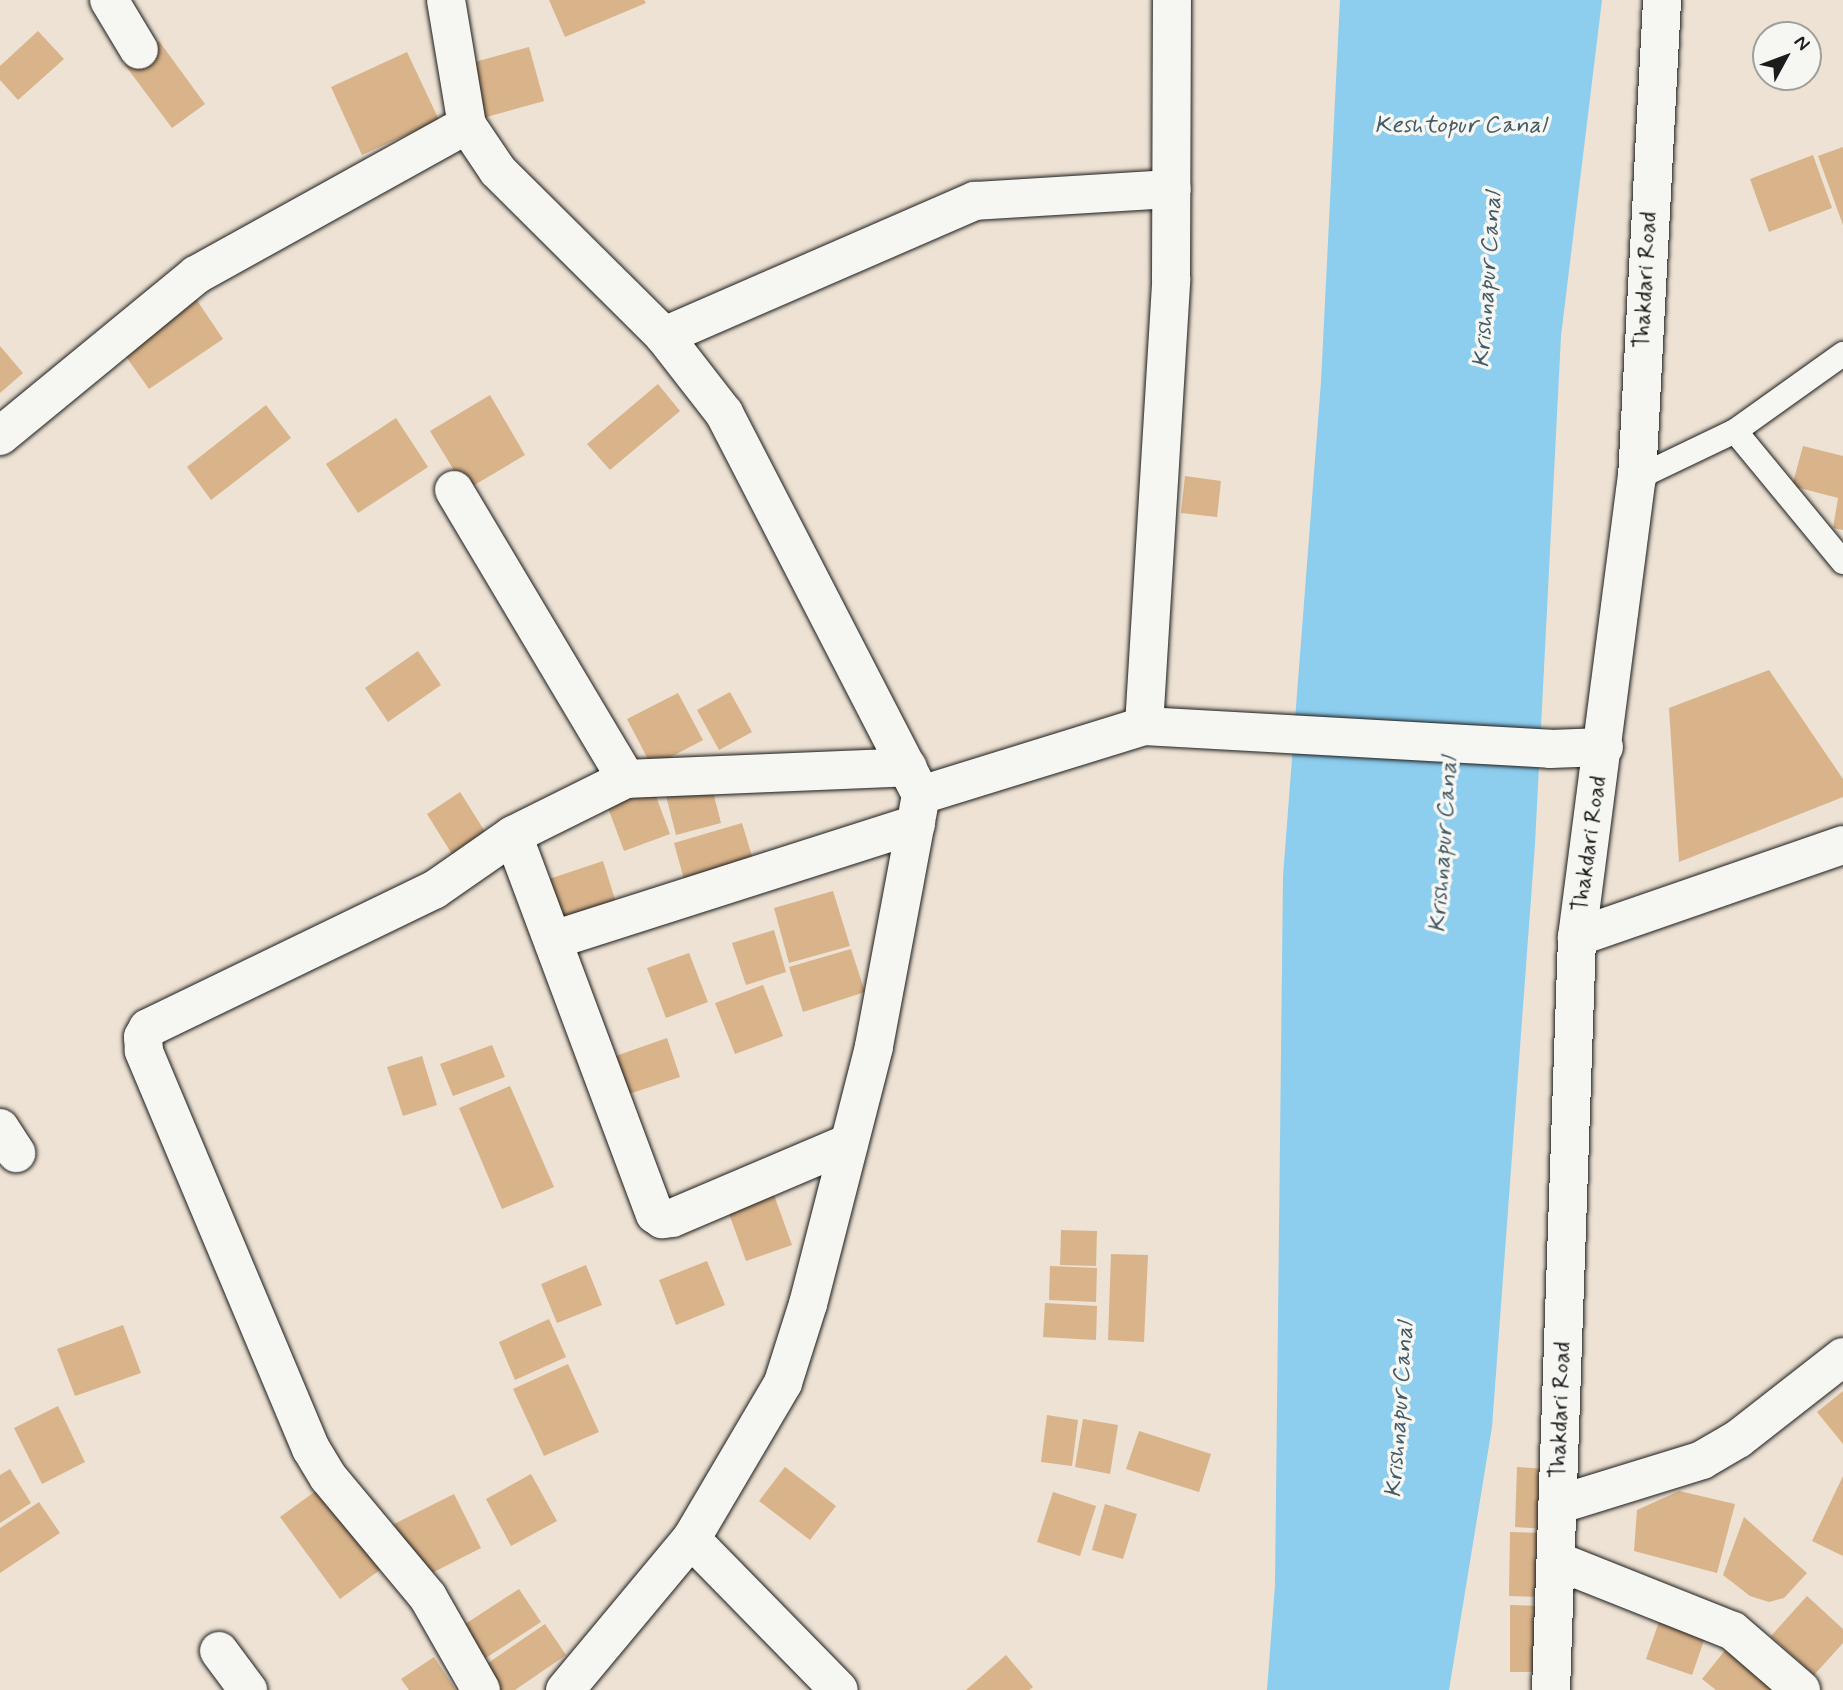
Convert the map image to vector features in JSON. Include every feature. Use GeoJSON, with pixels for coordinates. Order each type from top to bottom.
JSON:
{"type":"FeatureCollection","features":[{"type":"Feature","properties":{"kind":"street"},"geometry":{"type":"LineString","coordinates":[[109,0],[139,50]]}},
{"type":"Feature","properties":{"kind":"street"},"geometry":{"type":"LineString","coordinates":[[446,0],[467,125],[498,172],[664,336],[724,413],[915,795],[874,1048],[783,1383],[691,1539],[565,1690]]}},
{"type":"Feature","properties":{"kind":"street"},"geometry":{"type":"LineString","coordinates":[[1144,726],[1171,279],[1172,0]]}},
{"type":"Feature","properties":{"kind":"street","name":"Thakdari Road"},"geometry":{"type":"LineString","coordinates":[[1551,1690],[1558,1561],[1557,1506],[1577,937],[1604,747],[1637,478],[1662,0]]}},
{"type":"Feature","properties":{"kind":"street"},"geometry":{"type":"LineString","coordinates":[[0,436],[196,275],[467,125]]}},
{"type":"Feature","properties":{"kind":"street"},"geometry":{"type":"LineString","coordinates":[[664,336],[975,201],[1172,189]]}},
{"type":"Feature","properties":{"kind":"street"},"geometry":{"type":"LineString","coordinates":[[454,490],[626,779]]}},
{"type":"Feature","properties":{"kind":"street"},"geometry":{"type":"LineString","coordinates":[[553,940],[915,795],[1144,726],[1550,749],[1604,747]]}},
{"type":"Feature","properties":{"kind":"street"},"geometry":{"type":"LineString","coordinates":[[481,1690],[428,1597],[328,1477],[312,1449],[144,1051],[144,1037],[148,1028],[434,890],[513,835],[626,779],[915,795]]}},
{"type":"Feature","properties":{"kind":"street"},"geometry":{"type":"LineString","coordinates":[[513,835],[655,1213],[662,1219],[849,1143]]}},
{"type":"Feature","properties":{"kind":"street"},"geometry":{"type":"LineString","coordinates":[[1577,937],[1843,845]]}},
{"type":"Feature","properties":{"kind":"street"},"geometry":{"type":"LineString","coordinates":[[1557,1506],[1702,1460],[1738,1438],[1843,1357]]}},
{"type":"Feature","properties":{"kind":"street"},"geometry":{"type":"LineString","coordinates":[[691,1539],[839,1690]]}},
{"type":"Feature","properties":{"kind":"street"},"geometry":{"type":"LineString","coordinates":[[1558,1561],[1733,1631],[1801,1690]]}},
{"type":"Feature","properties":{"kind":"street"},"geometry":{"type":"LineString","coordinates":[[219,1651],[248,1690]]}},
{"type":"Feature","properties":{"kind":"lane"},"geometry":{"type":"LineString","coordinates":[[1637,478],[1735,431],[1843,354]]}},
{"type":"Feature","properties":{"kind":"lane"},"geometry":{"type":"LineString","coordinates":[[1735,431],[1843,562]]}},
{"type":"Feature","properties":{"kind":"water","name":"Keshtopur Canal"},"geometry":{"type":"Polygon","coordinates":[[[1340,0],[1602,0],[1561,336],[1535,844],[1492,1427],[1449,1690],[1267,1690],[1275,1585],[1283,876],[1321,382],[1340,0]]]}},
{"type":"Feature","properties":{"kind":"building"},"geometry":{"type":"Polygon","coordinates":[[[549,0],[644,0],[646,3],[565,37],[549,0]]]}},
{"type":"Feature","properties":{"kind":"building"},"geometry":{"type":"Polygon","coordinates":[[[38,31],[64,59],[18,100],[0,80],[0,66],[38,31]]]}},
{"type":"Feature","properties":{"kind":"building"},"geometry":{"type":"Polygon","coordinates":[[[159,41],[205,104],[172,128],[125,65],[159,41]]]}},
{"type":"Feature","properties":{"kind":"building"},"geometry":{"type":"Polygon","coordinates":[[[529,47],[544,101],[479,119],[464,65],[529,47]]]}},
{"type":"Feature","properties":{"kind":"building"},"geometry":{"type":"Polygon","coordinates":[[[407,52],[439,120],[362,155],[331,87],[407,52]]]}},
{"type":"Feature","properties":{"kind":"building"},"geometry":{"type":"Polygon","coordinates":[[[1843,147],[1843,225],[1818,156],[1843,147]]]}},
{"type":"Feature","properties":{"kind":"building"},"geometry":{"type":"Polygon","coordinates":[[[1813,155],[1832,208],[1769,232],[1750,179],[1813,155]]]}},
{"type":"Feature","properties":{"kind":"building"},"geometry":{"type":"Polygon","coordinates":[[[192,293],[223,339],[149,389],[117,344],[192,293]]]}},
{"type":"Feature","properties":{"kind":"building"},"geometry":{"type":"Polygon","coordinates":[[[0,346],[23,373],[0,393],[0,346]]]}},
{"type":"Feature","properties":{"kind":"building"},"geometry":{"type":"Polygon","coordinates":[[[658,384],[680,411],[610,470],[587,444],[658,384]]]}},
{"type":"Feature","properties":{"kind":"building"},"geometry":{"type":"Polygon","coordinates":[[[490,395],[525,455],[466,490],[430,431],[490,395]]]}},
{"type":"Feature","properties":{"kind":"building"},"geometry":{"type":"Polygon","coordinates":[[[266,405],[291,438],[211,500],[187,467],[266,405]]]}},
{"type":"Feature","properties":{"kind":"building"},"geometry":{"type":"Polygon","coordinates":[[[396,418],[428,467],[358,513],[326,464],[396,418]]]}},
{"type":"Feature","properties":{"kind":"building"},"geometry":{"type":"Polygon","coordinates":[[[1803,446],[1843,456],[1843,530],[1833,528],[1838,498],[1792,486],[1803,446]]]}},
{"type":"Feature","properties":{"kind":"building"},"geometry":{"type":"Polygon","coordinates":[[[1185,476],[1221,481],[1217,517],[1181,513],[1185,476]]]}},
{"type":"Feature","properties":{"kind":"building"},"geometry":{"type":"Polygon","coordinates":[[[418,651],[441,685],[388,722],[365,688],[418,651]]]}},
{"type":"Feature","properties":{"kind":"building"},"geometry":{"type":"Polygon","coordinates":[[[1769,670],[1843,779],[1843,797],[1679,862],[1669,708],[1769,670]]]}},
{"type":"Feature","properties":{"kind":"building"},"geometry":{"type":"Polygon","coordinates":[[[730,692],[752,732],[719,750],[697,710],[730,692]]]}},
{"type":"Feature","properties":{"kind":"building"},"geometry":{"type":"Polygon","coordinates":[[[678,693],[703,740],[652,767],[627,719],[678,693]]]}},
{"type":"Feature","properties":{"kind":"building"},"geometry":{"type":"Polygon","coordinates":[[[709,776],[721,823],[676,835],[664,788],[709,776]]]}},
{"type":"Feature","properties":{"kind":"building"},"geometry":{"type":"Polygon","coordinates":[[[650,780],[670,834],[624,851],[604,797],[650,780]]]}},
{"type":"Feature","properties":{"kind":"building"},"geometry":{"type":"Polygon","coordinates":[[[460,792],[489,838],[455,859],[427,814],[460,792]]]}},
{"type":"Feature","properties":{"kind":"building"},"geometry":{"type":"Polygon","coordinates":[[[742,823],[754,863],[685,883],[674,843],[742,823]]]}},
{"type":"Feature","properties":{"kind":"building"},"geometry":{"type":"Polygon","coordinates":[[[603,861],[618,909],[559,928],[543,881],[603,861]]]}},
{"type":"Feature","properties":{"kind":"building"},"geometry":{"type":"Polygon","coordinates":[[[833,891],[850,946],[789,963],[774,908],[833,891]]]}},
{"type":"Feature","properties":{"kind":"building"},"geometry":{"type":"Polygon","coordinates":[[[774,930],[786,972],[746,985],[732,943],[774,930]]]}},
{"type":"Feature","properties":{"kind":"building"},"geometry":{"type":"Polygon","coordinates":[[[851,949],[865,992],[803,1012],[789,967],[851,949]]]}},
{"type":"Feature","properties":{"kind":"building"},"geometry":{"type":"Polygon","coordinates":[[[689,953],[708,1002],[666,1018],[647,968],[689,953]]]}},
{"type":"Feature","properties":{"kind":"building"},"geometry":{"type":"Polygon","coordinates":[[[763,985],[783,1036],[735,1054],[715,1003],[763,985]]]}},
{"type":"Feature","properties":{"kind":"building"},"geometry":{"type":"Polygon","coordinates":[[[667,1038],[680,1077],[623,1096],[610,1058],[667,1038]]]}},
{"type":"Feature","properties":{"kind":"building"},"geometry":{"type":"Polygon","coordinates":[[[492,1045],[505,1077],[453,1096],[440,1064],[492,1045]]]}},
{"type":"Feature","properties":{"kind":"building"},"geometry":{"type":"Polygon","coordinates":[[[422,1056],[437,1105],[403,1116],[387,1067],[422,1056]]]}},
{"type":"Feature","properties":{"kind":"building"},"geometry":{"type":"Polygon","coordinates":[[[510,1086],[554,1187],[502,1209],[459,1108],[510,1086]]]}},
{"type":"Feature","properties":{"kind":"building"},"geometry":{"type":"Polygon","coordinates":[[[769,1181],[792,1245],[746,1261],[723,1197],[769,1181]]]}},
{"type":"Feature","properties":{"kind":"building"},"geometry":{"type":"Polygon","coordinates":[[[1061,1230],[1097,1231],[1096,1266],[1060,1265],[1061,1230]]]}},
{"type":"Feature","properties":{"kind":"building"},"geometry":{"type":"Polygon","coordinates":[[[1111,1254],[1148,1255],[1144,1342],[1108,1340],[1111,1254]]]}},
{"type":"Feature","properties":{"kind":"building"},"geometry":{"type":"Polygon","coordinates":[[[707,1261],[725,1305],[676,1325],[659,1280],[707,1261]]]}},
{"type":"Feature","properties":{"kind":"building"},"geometry":{"type":"Polygon","coordinates":[[[586,1265],[602,1305],[557,1323],[541,1284],[586,1265]]]}},
{"type":"Feature","properties":{"kind":"building"},"geometry":{"type":"Polygon","coordinates":[[[1050,1266],[1097,1268],[1096,1302],[1049,1300],[1050,1266]]]}},
{"type":"Feature","properties":{"kind":"building"},"geometry":{"type":"Polygon","coordinates":[[[1045,1303],[1097,1306],[1096,1340],[1043,1337],[1045,1303]]]}},
{"type":"Feature","properties":{"kind":"building"},"geometry":{"type":"Polygon","coordinates":[[[549,1319],[566,1357],[515,1380],[499,1342],[549,1319]]]}},
{"type":"Feature","properties":{"kind":"building"},"geometry":{"type":"Polygon","coordinates":[[[123,1325],[141,1373],[75,1396],[57,1349],[123,1325]]]}},
{"type":"Feature","properties":{"kind":"building"},"geometry":{"type":"Polygon","coordinates":[[[568,1364],[599,1432],[544,1456],[513,1389],[568,1364]]]}},
{"type":"Feature","properties":{"kind":"building"},"geometry":{"type":"Polygon","coordinates":[[[1843,1391],[1843,1444],[1817,1412],[1843,1391]]]}},
{"type":"Feature","properties":{"kind":"building"},"geometry":{"type":"Polygon","coordinates":[[[58,1406],[85,1462],[42,1484],[14,1428],[58,1406]]]}},
{"type":"Feature","properties":{"kind":"building"},"geometry":{"type":"Polygon","coordinates":[[[1047,1415],[1078,1420],[1072,1466],[1041,1462],[1047,1415]]]}},
{"type":"Feature","properties":{"kind":"building"},"geometry":{"type":"Polygon","coordinates":[[[1083,1419],[1118,1425],[1110,1474],[1075,1467],[1083,1419]]]}},
{"type":"Feature","properties":{"kind":"building"},"geometry":{"type":"Polygon","coordinates":[[[1139,1431],[1211,1454],[1199,1492],[1126,1469],[1139,1431]]]}},
{"type":"Feature","properties":{"kind":"building"},"geometry":{"type":"Polygon","coordinates":[[[785,1467],[836,1506],[810,1540],[759,1501],[785,1467]]]}},
{"type":"Feature","properties":{"kind":"building"},"geometry":{"type":"Polygon","coordinates":[[[1517,1467],[1548,1469],[1546,1529],[1515,1527],[1517,1467]]]}},
{"type":"Feature","properties":{"kind":"building"},"geometry":{"type":"Polygon","coordinates":[[[10,1469],[31,1503],[0,1523],[0,1475],[10,1469]]]}},
{"type":"Feature","properties":{"kind":"building"},"geometry":{"type":"Polygon","coordinates":[[[531,1474],[557,1521],[511,1546],[486,1499],[531,1474]]]}},
{"type":"Feature","properties":{"kind":"building"},"geometry":{"type":"Polygon","coordinates":[[[1843,1476],[1843,1556],[1812,1541],[1843,1476]]]}},
{"type":"Feature","properties":{"kind":"building"},"geometry":{"type":"Polygon","coordinates":[[[324,1485],[384,1567],[340,1599],[280,1517],[324,1485]]]}},
{"type":"Feature","properties":{"kind":"building"},"geometry":{"type":"Polygon","coordinates":[[[1679,1491],[1735,1504],[1717,1573],[1634,1551],[1637,1510],[1679,1491]]]}},
{"type":"Feature","properties":{"kind":"building"},"geometry":{"type":"Polygon","coordinates":[[[1053,1492],[1096,1506],[1080,1556],[1037,1542],[1053,1492]]]}},
{"type":"Feature","properties":{"kind":"building"},"geometry":{"type":"Polygon","coordinates":[[[454,1494],[481,1548],[422,1578],[394,1524],[454,1494]]]}},
{"type":"Feature","properties":{"kind":"building"},"geometry":{"type":"Polygon","coordinates":[[[39,1502],[60,1533],[0,1573],[0,1528],[39,1502]]]}},
{"type":"Feature","properties":{"kind":"building"},"geometry":{"type":"Polygon","coordinates":[[[1105,1504],[1137,1514],[1123,1559],[1092,1550],[1105,1504]]]}},
{"type":"Feature","properties":{"kind":"building"},"geometry":{"type":"Polygon","coordinates":[[[1744,1517],[1807,1573],[1784,1598],[1769,1602],[1750,1596],[1723,1575],[1744,1517]]]}},
{"type":"Feature","properties":{"kind":"building"},"geometry":{"type":"Polygon","coordinates":[[[1510,1532],[1546,1533],[1545,1597],[1509,1596],[1510,1532]]]}},
{"type":"Feature","properties":{"kind":"building"},"geometry":{"type":"Polygon","coordinates":[[[519,1589],[541,1622],[478,1663],[456,1630],[519,1589]]]}},
{"type":"Feature","properties":{"kind":"building"},"geometry":{"type":"Polygon","coordinates":[[[1807,1596],[1843,1629],[1843,1643],[1814,1675],[1771,1636],[1807,1596]]]}},
{"type":"Feature","properties":{"kind":"building"},"geometry":{"type":"Polygon","coordinates":[[[1510,1605],[1546,1606],[1545,1672],[1510,1672],[1510,1605]]]}},
{"type":"Feature","properties":{"kind":"building"},"geometry":{"type":"Polygon","coordinates":[[[1661,1616],[1707,1632],[1692,1675],[1646,1659],[1661,1616]]]}},
{"type":"Feature","properties":{"kind":"building"},"geometry":{"type":"Polygon","coordinates":[[[545,1624],[566,1655],[515,1690],[497,1690],[482,1667],[545,1624]]]}},
{"type":"Feature","properties":{"kind":"building"},"geometry":{"type":"Polygon","coordinates":[[[1735,1638],[1798,1690],[1716,1690],[1702,1679],[1735,1638]]]}},
{"type":"Feature","properties":{"kind":"building"},"geometry":{"type":"Polygon","coordinates":[[[1006,1655],[1033,1687],[1029,1690],[966,1690],[1006,1655]]]}},
{"type":"Feature","properties":{"kind":"building"},"geometry":{"type":"Polygon","coordinates":[[[434,1657],[456,1690],[409,1690],[401,1679],[434,1657]]]}},
{"type":"Feature","properties":{"kind":"water label","name":"Krishnapur Canal"},"geometry":{"type":"Point","coordinates":[1488,280]}},
{"type":"Feature","properties":{"kind":"water label","name":"Krishnapur Canal"},"geometry":{"type":"Point","coordinates":[1444,845]}},
{"type":"Feature","properties":{"kind":"water label","name":"Krishnapur Canal"},"geometry":{"type":"Point","coordinates":[1400,1410]}}]}
